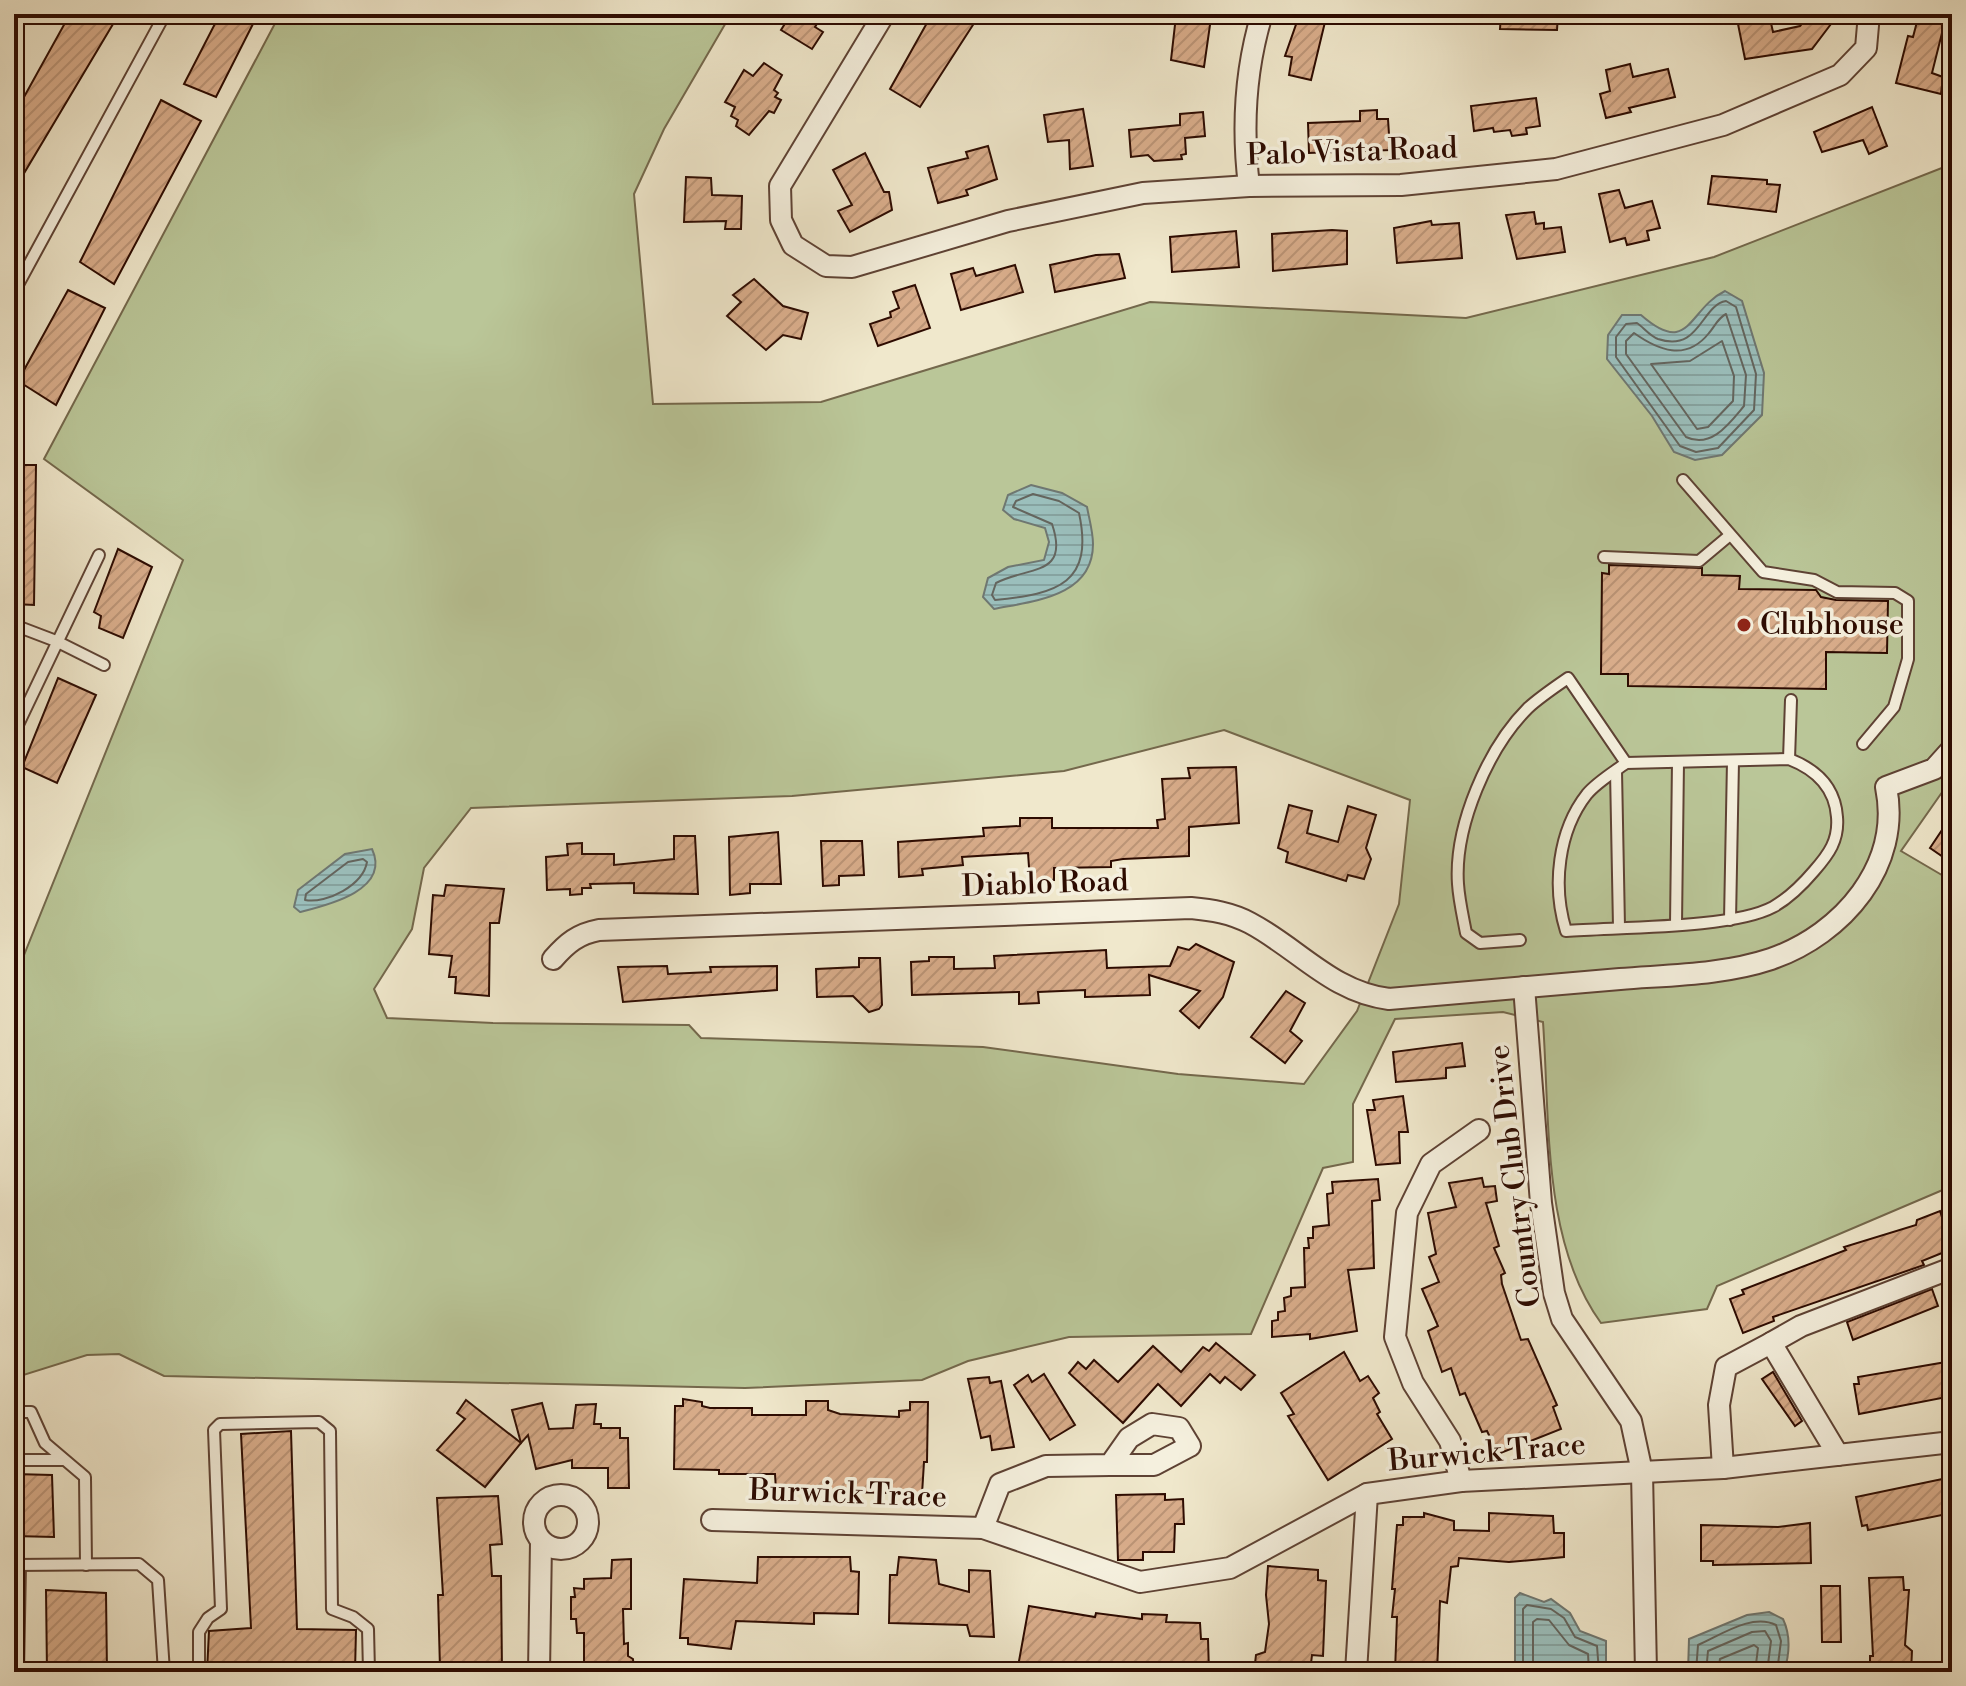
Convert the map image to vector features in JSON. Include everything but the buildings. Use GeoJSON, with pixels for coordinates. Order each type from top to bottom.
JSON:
{"type":"FeatureCollection","features":[{"type":"Feature","properties":{"kind":"street","name":"Palo Vista Road"},"geometry":{"type":"LineString","coordinates":[[884,14],[780,186],[781,220],[793,245],[826,266],[852,267],[1008,221],[1143,193],[1249,186],[1401,185],[1556,169],[1723,125],[1840,75],[1866,48],[1869,14]]}},
{"type":"Feature","properties":{"kind":"street"},"geometry":{"type":"LineString","coordinates":[[1249,186],[1243,135],[1253,43],[1262,14]]}},
{"type":"Feature","properties":{"kind":"street","name":"Diablo Road"},"geometry":{"type":"LineString","coordinates":[[553,959],[566,944],[582,933],[599,930],[1191,908],[1215,911],[1252,924],[1356,994],[1389,999],[1719,971],[1773,958],[1799,946],[1841,916],[1877,870],[1890,826],[1886,787],[1934,769],[1952,749]]}},
{"type":"Feature","properties":{"kind":"street","name":"Country Club Drive"},"geometry":{"type":"LineString","coordinates":[[1524,987],[1541,1203],[1554,1293],[1562,1319],[1631,1421],[1642,1472],[1646,1672]]}},
{"type":"Feature","properties":{"kind":"street"},"geometry":{"type":"LineString","coordinates":[[1461,1481],[1450,1441],[1413,1383],[1395,1337],[1407,1213],[1431,1164],[1479,1130]]}},
{"type":"Feature","properties":{"kind":"street"},"geometry":{"type":"LineString","coordinates":[[1723,1468],[1719,1405],[1726,1367],[1801,1326],[1952,1268]]}},
{"type":"Feature","properties":{"kind":"street"},"geometry":{"type":"LineString","coordinates":[[1771,1343],[1838,1455]]}},
{"type":"Feature","properties":{"kind":"street","name":"Burwick Trace"},"geometry":{"type":"LineString","coordinates":[[712,1520],[983,1528],[1140,1582],[1230,1568],[1367,1494],[1461,1481],[1723,1468],[1952,1442]]}},
{"type":"Feature","properties":{"kind":"street"},"geometry":{"type":"LineString","coordinates":[[983,1528],[1000,1484],[1046,1466],[1110,1465]]}},
{"type":"Feature","properties":{"kind":"street"},"geometry":{"type":"LineString","coordinates":[[1356,1672],[1367,1494]]}},
{"type":"Feature","properties":{"kind":"street"},"geometry":{"type":"LineString","coordinates":[[539,1672],[541,1542]]}},
{"type":"Feature","properties":{"kind":"lane"},"geometry":{"type":"LineString","coordinates":[[14,292],[165,14]]}},
{"type":"Feature","properties":{"kind":"lane"},"geometry":{"type":"LineString","coordinates":[[1683,480],[1763,572],[1814,580],[1837,592],[1895,593],[1908,601],[1908,659],[1894,707],[1863,744]]}},
{"type":"Feature","properties":{"kind":"lane"},"geometry":{"type":"LineString","coordinates":[[1604,557],[1699,561],[1730,535]]}},
{"type":"Feature","properties":{"kind":"lane"},"geometry":{"type":"LineString","coordinates":[[14,733],[99,555]]}},
{"type":"Feature","properties":{"kind":"lane"},"geometry":{"type":"LineString","coordinates":[[14,625],[56,641],[104,665]]}},
{"type":"Feature","properties":{"kind":"lane"},"geometry":{"type":"LineString","coordinates":[[1520,940],[1480,943],[1472,940],[1466,933],[1457,882],[1473,799],[1494,751],[1528,708],[1568,678],[1626,763]]}},
{"type":"Feature","properties":{"kind":"lane"},"geometry":{"type":"LineString","coordinates":[[1789,759],[1791,700]]}},
{"type":"Feature","properties":{"kind":"lane"},"geometry":{"type":"LineString","coordinates":[[1789,759],[1812,768],[1828,788],[1836,809],[1838,829],[1830,853],[1802,885],[1772,907],[1730,920],[1566,931],[1560,882],[1565,829],[1589,792],[1626,763],[1733,761],[1789,759]]}},
{"type":"Feature","properties":{"kind":"lane"},"geometry":{"type":"LineString","coordinates":[[1730,920],[1733,761]]}},
{"type":"Feature","properties":{"kind":"lane"},"geometry":{"type":"LineString","coordinates":[[1676,924],[1678,762]]}},
{"type":"Feature","properties":{"kind":"lane"},"geometry":{"type":"LineString","coordinates":[[1616,771],[1619,927]]}},
{"type":"Feature","properties":{"kind":"lane"},"geometry":{"type":"LineString","coordinates":[[14,1412],[31,1412],[37,1432],[63,1460],[85,1477],[86,1565]]}},
{"type":"Feature","properties":{"kind":"lane"},"geometry":{"type":"LineString","coordinates":[[199,1672],[199,1632],[208,1618],[221,1609],[214,1430],[220,1424],[319,1422],[330,1431],[332,1609],[353,1617],[368,1629],[369,1672]]}},
{"type":"Feature","properties":{"kind":"lane"},"geometry":{"type":"LineString","coordinates":[[14,1460],[63,1460]]}},
{"type":"Feature","properties":{"kind":"lane"},"geometry":{"type":"LineString","coordinates":[[18,1672],[17,1565],[139,1564],[158,1580],[164,1672]]}},
{"type":"Feature","properties":{"kind":"green space"},"geometry":{"type":"Polygon","coordinates":[[[280,14],[731,14],[664,129],[634,194],[653,404],[821,402],[1150,302],[1466,318],[1714,257],[1952,164],[1952,578],[1945,583],[1952,607],[1952,778],[1901,851],[1952,881],[1952,1186],[1717,1286],[1707,1309],[1601,1323],[1582,1291],[1568,1255],[1559,1218],[1552,1178],[1543,1022],[1503,1012],[1395,1019],[1353,1104],[1353,1162],[1323,1168],[1251,1334],[1069,1337],[968,1361],[922,1380],[745,1388],[164,1376],[119,1354],[87,1355],[14,1378],[14,980],[183,560],[44,459],[280,14]],[[1224,730],[1064,771],[792,796],[471,808],[424,868],[412,929],[374,989],[387,1018],[493,1023],[689,1025],[701,1038],[983,1047],[1178,1074],[1304,1084],[1357,1011],[1399,904],[1410,800],[1224,730]]]}},
{"type":"Feature","properties":{"kind":"water"},"geometry":{"type":"Polygon","coordinates":[[[1725,291],[1742,301],[1764,373],[1762,415],[1722,455],[1695,460],[1674,452],[1652,416],[1607,359],[1608,335],[1622,315],[1641,315],[1657,327],[1670,332],[1679,331],[1725,291]]]}},
{"type":"Feature","properties":{"kind":"water"},"geometry":{"type":"Polygon","coordinates":[[[1031,485],[1062,493],[1087,507],[1093,539],[1090,562],[1072,586],[1058,593],[994,609],[983,597],[988,578],[1008,567],[1044,560],[1049,542],[1045,528],[1014,519],[1003,510],[1008,495],[1031,485]]]}},
{"type":"Feature","properties":{"kind":"water"},"geometry":{"type":"Polygon","coordinates":[[[372,849],[376,863],[373,875],[365,885],[326,905],[300,912],[294,907],[298,890],[345,854],[372,849]]]}},
{"type":"Feature","properties":{"kind":"water"},"geometry":{"type":"Polygon","coordinates":[[[1520,1593],[1544,1602],[1551,1599],[1570,1613],[1580,1631],[1606,1641],[1606,1672],[1515,1672],[1515,1598],[1520,1593]]]}},
{"type":"Feature","properties":{"kind":"water"},"geometry":{"type":"Polygon","coordinates":[[[1769,1612],[1783,1619],[1787,1632],[1788,1651],[1784,1672],[1688,1672],[1689,1639],[1747,1615],[1769,1612]]]}},
{"type":"Feature","properties":{"kind":"place","name":"Clubhouse"},"geometry":{"type":"Point","coordinates":[1744,625]}}]}
